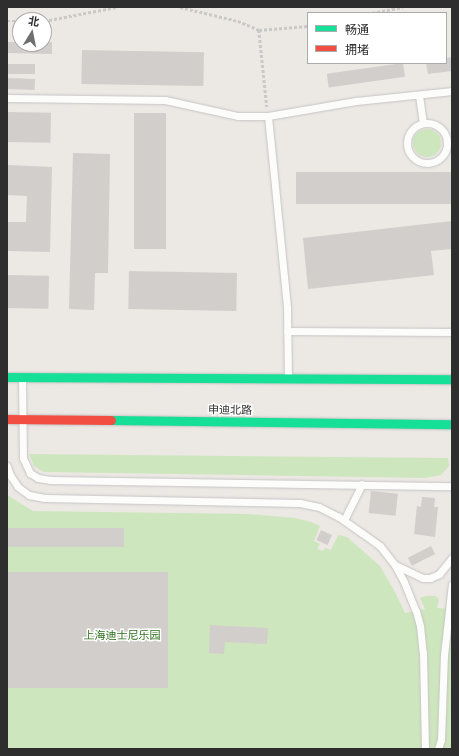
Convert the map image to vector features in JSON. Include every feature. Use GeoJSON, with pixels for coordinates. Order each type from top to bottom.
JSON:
{"type":"FeatureCollection","features":[{"type":"Feature","properties":{"kind":"street"},"geometry":{"type":"LineString","coordinates":[[7,377],[452,379]]}},
{"type":"Feature","properties":{"kind":"street","name":"申迪北路"},"geometry":{"type":"LineString","coordinates":[[7,419],[452,424]]}},
{"type":"Feature","properties":{"kind":"lane"},"geometry":{"type":"LineString","coordinates":[[7,98],[165,100],[238,116],[268,116],[356,101],[452,91]]}},
{"type":"Feature","properties":{"kind":"lane"},"geometry":{"type":"LineString","coordinates":[[419,94],[423,123]]}},
{"type":"Feature","properties":{"kind":"lane"},"geometry":{"type":"LineString","coordinates":[[268,116],[287,308],[288,378]]}},
{"type":"Feature","properties":{"kind":"lane"},"geometry":{"type":"LineString","coordinates":[[423,123],[436,124],[445,134],[446,147],[444,153],[433,162],[420,162],[410,154],[407,148],[408,135],[411,129],[423,123]]}},
{"type":"Feature","properties":{"kind":"lane"},"geometry":{"type":"LineString","coordinates":[[287,331],[452,332]]}},
{"type":"Feature","properties":{"kind":"lane"},"geometry":{"type":"LineString","coordinates":[[22,377],[23,458],[30,473],[38,478],[50,480],[452,486]]}},
{"type":"Feature","properties":{"kind":"lane"},"geometry":{"type":"LineString","coordinates":[[7,466],[10,476],[18,487],[29,495],[45,498],[286,501],[319,507],[344,520],[380,546],[395,565],[414,606],[420,626],[423,653],[424,749]]}},
{"type":"Feature","properties":{"kind":"lane"},"geometry":{"type":"LineString","coordinates":[[344,520],[362,484]]}},
{"type":"Feature","properties":{"kind":"lane"},"geometry":{"type":"LineString","coordinates":[[395,565],[423,578],[430,578],[439,574],[452,558]]}},
{"type":"Feature","properties":{"kind":"lane"},"geometry":{"type":"LineString","coordinates":[[438,749],[441,740],[444,655],[452,584]]}},
{"type":"Feature","properties":{"kind":"path"},"geometry":{"type":"LineString","coordinates":[[52,19],[117,7]]}},
{"type":"Feature","properties":{"kind":"path"},"geometry":{"type":"LineString","coordinates":[[180,7],[238,21],[259,30],[307,26]]}},
{"type":"Feature","properties":{"kind":"path"},"geometry":{"type":"LineString","coordinates":[[377,12],[402,7]]}},
{"type":"Feature","properties":{"kind":"path"},"geometry":{"type":"LineString","coordinates":[[259,30],[268,116]]}},
{"type":"Feature","properties":{"kind":"green space"},"geometry":{"type":"Polygon","coordinates":[[[427,129],[433,130],[437,133],[440,137],[440,149],[437,153],[433,156],[427,157],[421,156],[417,153],[414,149],[413,143],[414,137],[417,133],[421,130],[427,129]]]}},
{"type":"Feature","properties":{"kind":"green space"},"geometry":{"type":"Polygon","coordinates":[[[29,454],[448,458],[449,466],[441,475],[425,478],[44,472],[34,466],[29,454]]]}},
{"type":"Feature","properties":{"kind":"green space","name":"上海迪士尼乐园"},"geometry":{"type":"Polygon","coordinates":[[[7,495],[33,511],[248,514],[295,518],[320,526],[314,541],[320,544],[317,549],[323,551],[325,548],[331,550],[338,535],[347,537],[380,566],[405,613],[425,609],[420,598],[426,596],[435,596],[439,599],[437,608],[452,609],[452,749],[7,749],[7,495]]]}},
{"type":"Feature","properties":{"kind":"building"},"geometry":{"type":"Polygon","coordinates":[[[7,42],[12,42],[12,52],[52,52],[52,54],[7,53],[7,42]]]}},
{"type":"Feature","properties":{"kind":"building"},"geometry":{"type":"Polygon","coordinates":[[[82,50],[204,52],[203,86],[81,84],[82,50]]]}},
{"type":"Feature","properties":{"kind":"building"},"geometry":{"type":"Polygon","coordinates":[[[452,57],[452,71],[428,74],[426,64],[447,64],[447,58],[452,57]]]}},
{"type":"Feature","properties":{"kind":"building"},"geometry":{"type":"Polygon","coordinates":[[[7,64],[35,64],[35,74],[7,74],[7,64]]]}},
{"type":"Feature","properties":{"kind":"building"},"geometry":{"type":"Polygon","coordinates":[[[403,64],[405,77],[329,88],[327,74],[403,64]]]}},
{"type":"Feature","properties":{"kind":"building"},"geometry":{"type":"Polygon","coordinates":[[[7,78],[35,79],[35,90],[7,89],[7,78]]]}},
{"type":"Feature","properties":{"kind":"building"},"geometry":{"type":"Polygon","coordinates":[[[7,112],[51,113],[50,143],[7,142],[7,112]]]}},
{"type":"Feature","properties":{"kind":"building"},"geometry":{"type":"Polygon","coordinates":[[[134,113],[166,113],[166,249],[134,249],[134,113]]]}},
{"type":"Feature","properties":{"kind":"building"},"geometry":{"type":"Polygon","coordinates":[[[73,153],[110,154],[108,273],[95,273],[94,310],[69,309],[73,153]]]}},
{"type":"Feature","properties":{"kind":"building"},"geometry":{"type":"Polygon","coordinates":[[[7,165],[52,167],[50,252],[7,251],[7,222],[26,222],[27,196],[7,195],[7,165]]]}},
{"type":"Feature","properties":{"kind":"building"},"geometry":{"type":"Polygon","coordinates":[[[296,172],[452,172],[452,204],[296,204],[296,172]]]}},
{"type":"Feature","properties":{"kind":"building"},"geometry":{"type":"Polygon","coordinates":[[[452,221],[452,249],[431,251],[434,275],[308,289],[303,238],[452,221]]]}},
{"type":"Feature","properties":{"kind":"building"},"geometry":{"type":"Polygon","coordinates":[[[129,271],[237,273],[236,311],[128,309],[129,271]]]}},
{"type":"Feature","properties":{"kind":"building"},"geometry":{"type":"Polygon","coordinates":[[[7,275],[49,276],[48,309],[7,308],[7,275]]]}},
{"type":"Feature","properties":{"kind":"building"},"geometry":{"type":"Polygon","coordinates":[[[371,491],[398,494],[396,516],[369,513],[371,491]]]}},
{"type":"Feature","properties":{"kind":"building"},"geometry":{"type":"Polygon","coordinates":[[[422,497],[435,498],[434,507],[438,507],[435,537],[414,534],[417,506],[421,507],[422,497]]]}},
{"type":"Feature","properties":{"kind":"building"},"geometry":{"type":"Polygon","coordinates":[[[7,528],[124,528],[124,547],[7,547],[7,528]]]}},
{"type":"Feature","properties":{"kind":"building"},"geometry":{"type":"Polygon","coordinates":[[[321,530],[332,535],[327,545],[317,540],[321,530]]]}},
{"type":"Feature","properties":{"kind":"building"},"geometry":{"type":"Polygon","coordinates":[[[431,546],[435,554],[412,566],[408,558],[431,546]]]}},
{"type":"Feature","properties":{"kind":"building"},"geometry":{"type":"Polygon","coordinates":[[[7,572],[168,572],[168,688],[7,688],[7,572]]]}},
{"type":"Feature","properties":{"kind":"building"},"geometry":{"type":"Polygon","coordinates":[[[210,625],[268,628],[267,644],[225,642],[224,654],[209,653],[210,625]]]}},
{"type":"Feature","properties":{"kind":"traffic: fast"},"geometry":{"type":"LineString","coordinates":[[7,377],[452,379]]}},
{"type":"Feature","properties":{"kind":"traffic: fast"},"geometry":{"type":"LineString","coordinates":[[111,420],[452,424]]}},
{"type":"Feature","properties":{"kind":"traffic: jam"},"geometry":{"type":"LineString","coordinates":[[7,419],[111,420]]}}]}
